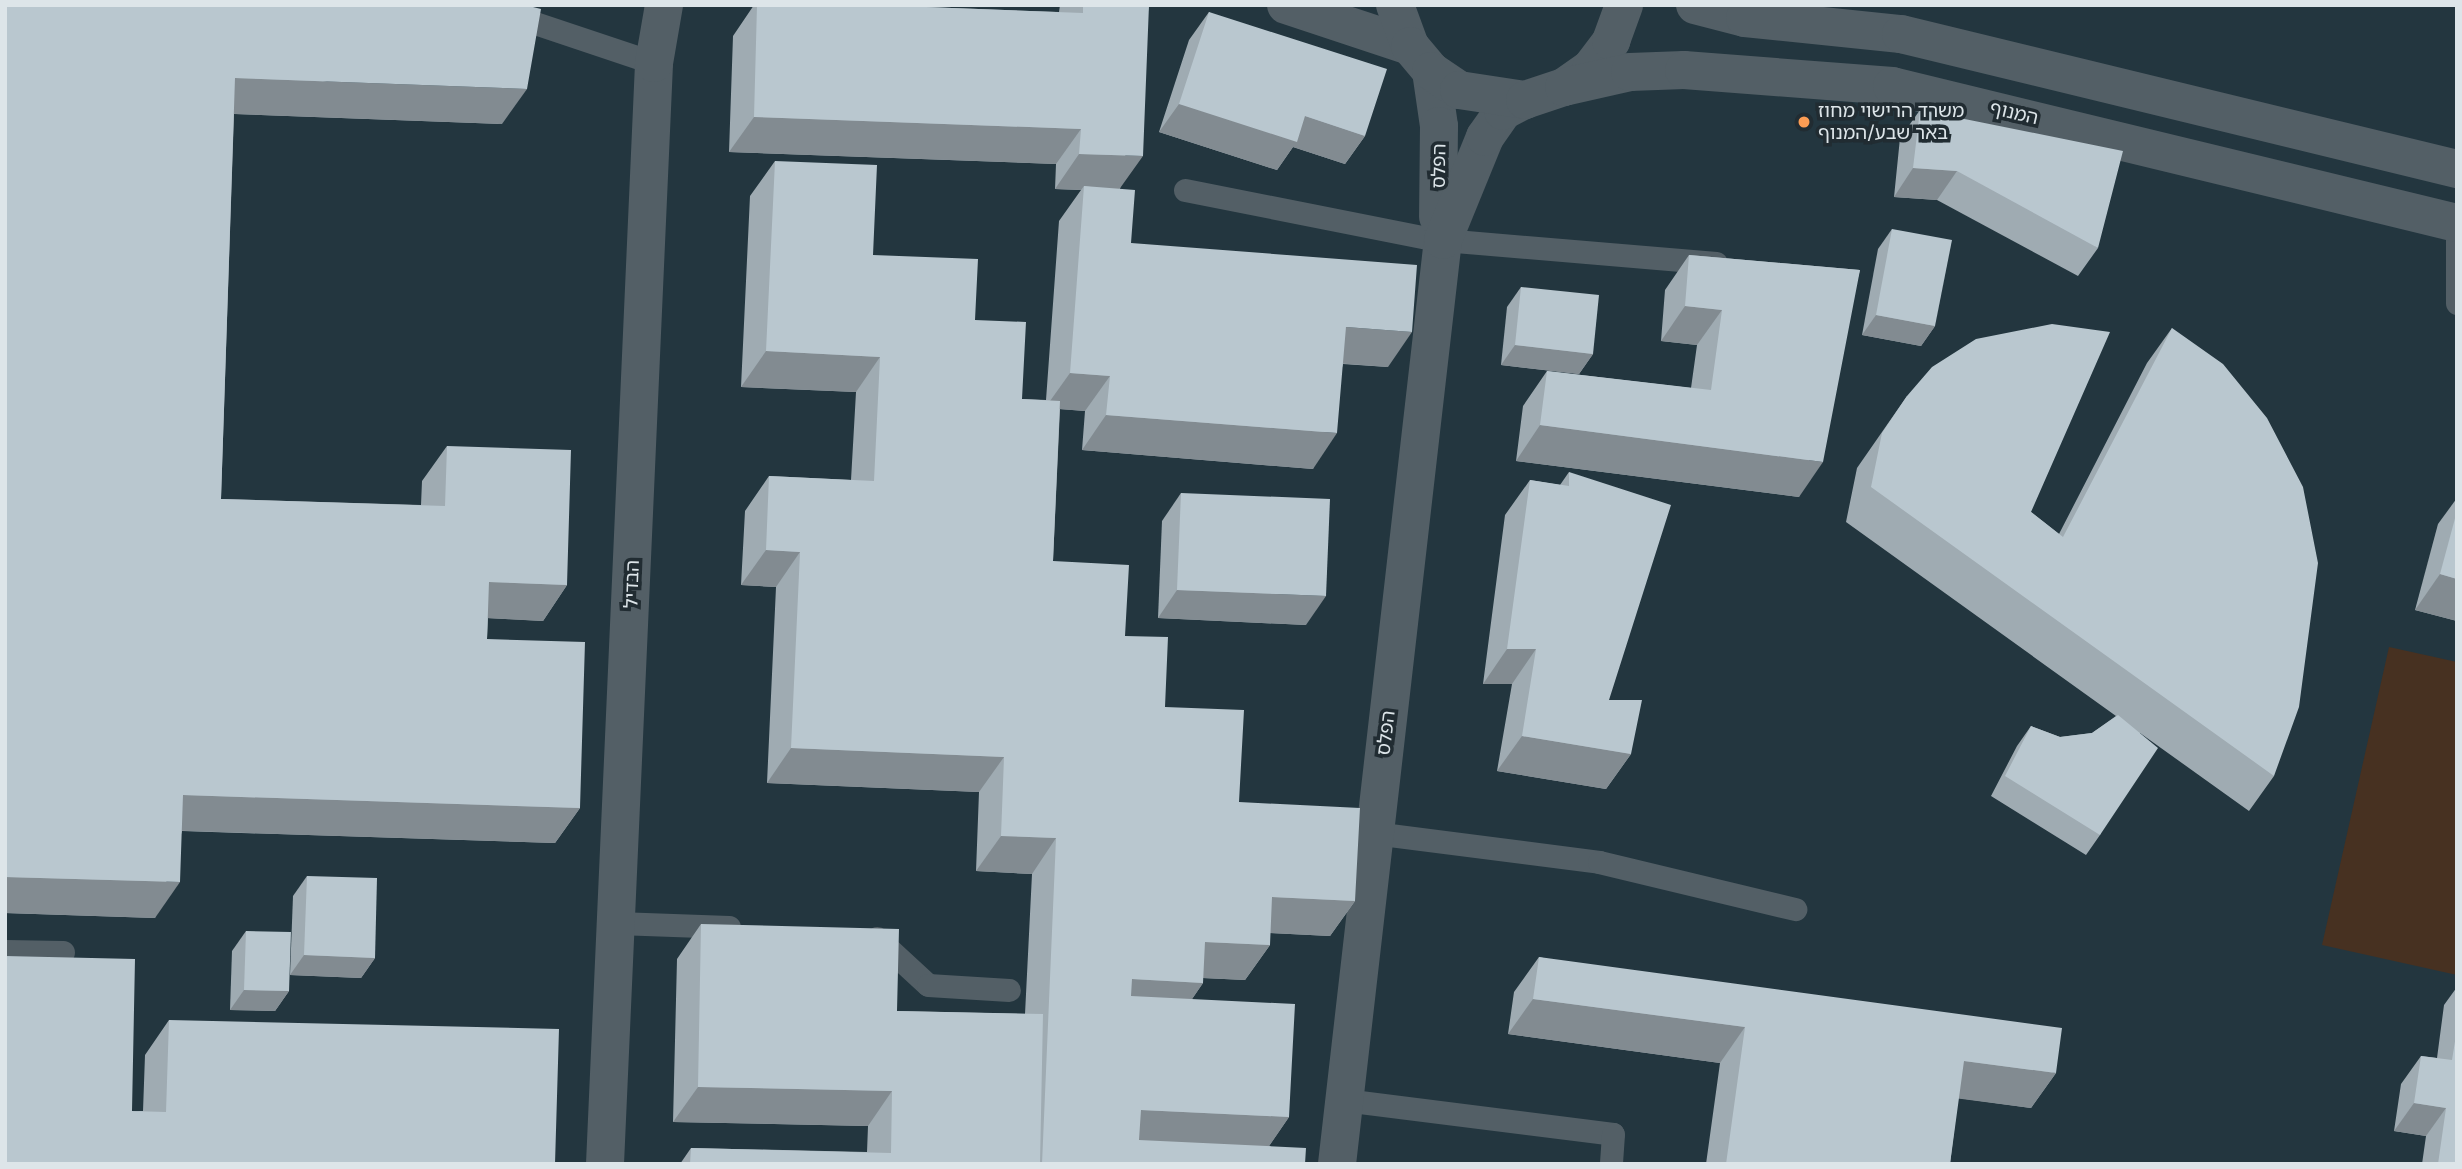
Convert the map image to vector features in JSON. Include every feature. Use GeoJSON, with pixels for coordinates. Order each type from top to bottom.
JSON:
{"type":"FeatureCollection","features":[{"type":"Feature","properties":{"kind":"street","name":"הבדיל"},"geometry":{"type":"LineString","coordinates":[[605,1164],[654,63],[664,5]]}},
{"type":"Feature","properties":{"kind":"street"},"geometry":{"type":"LineString","coordinates":[[1286,5],[1421,58],[1459,89],[1525,100],[1564,87],[1591,68],[1611,41],[1624,5]]}},
{"type":"Feature","properties":{"kind":"street","name":"הפלס"},"geometry":{"type":"LineString","coordinates":[[1337,1164],[1436,303],[1440,240],[1439,126],[1421,58],[1395,5]]}},
{"type":"Feature","properties":{"kind":"street"},"geometry":{"type":"LineString","coordinates":[[1695,5],[1745,18],[1901,34],[2457,169]]}},
{"type":"Feature","properties":{"kind":"street","name":"המנוף"},"geometry":{"type":"LineString","coordinates":[[1564,87],[1630,72],[1684,70],[1892,86],[2456,220]]}},
{"type":"Feature","properties":{"kind":"street","name":"הפלס"},"geometry":{"type":"LineString","coordinates":[[1440,240],[1485,137],[1503,111],[1525,100]]}},
{"type":"Feature","properties":{"kind":"lane"},"geometry":{"type":"LineString","coordinates":[[481,5],[654,63]]}},
{"type":"Feature","properties":{"kind":"lane"},"geometry":{"type":"LineString","coordinates":[[1185,190],[1440,240],[1741,265]]}},
{"type":"Feature","properties":{"kind":"lane"},"geometry":{"type":"LineString","coordinates":[[2456,220],[2457,303]]}},
{"type":"Feature","properties":{"kind":"lane"},"geometry":{"type":"LineString","coordinates":[[1374,832],[1599,862],[1795,909]]}},
{"type":"Feature","properties":{"kind":"lane"},"geometry":{"type":"LineString","coordinates":[[617,923],[751,928]]}},
{"type":"Feature","properties":{"kind":"lane"},"geometry":{"type":"LineString","coordinates":[[857,931],[870,932],[928,985],[1009,990]]}},
{"type":"Feature","properties":{"kind":"lane"},"geometry":{"type":"LineString","coordinates":[[5,951],[63,952]]}},
{"type":"Feature","properties":{"kind":"lane"},"geometry":{"type":"LineString","coordinates":[[1344,1100],[1613,1133],[1611,1164]]}},
{"type":"Feature","properties":{"kind":"shaded area"},"geometry":{"type":"Polygon","coordinates":[[[5,5],[2457,5],[2457,1164],[5,1164],[5,5]]]}},
{"type":"Feature","properties":{"kind":"shaded area"},"geometry":{"type":"Polygon","coordinates":[[[2389,647],[2457,662],[2457,975],[2322,945],[2389,647]]]}},
{"type":"Feature","properties":{"kind":"building"},"geometry":{"type":"Polygon","coordinates":[[[5,5],[525,5],[541,9],[527,89],[235,78],[221,499],[445,506],[447,446],[571,450],[567,585],[489,582],[487,639],[585,642],[580,808],[183,795],[180,882],[5,877],[5,5]]]}},
{"type":"Feature","properties":{"kind":"building"},"geometry":{"type":"Polygon","coordinates":[[[757,5],[873,5],[1083,13],[1083,5],[1149,5],[1143,156],[1079,154],[1081,129],[754,117],[757,5]]]}},
{"type":"Feature","properties":{"kind":"building"},"geometry":{"type":"Polygon","coordinates":[[[1209,12],[1387,69],[1365,136],[1305,116],[1297,142],[1179,104],[1209,12]]]}},
{"type":"Feature","properties":{"kind":"building"},"geometry":{"type":"Polygon","coordinates":[[[1920,110],[2123,151],[2098,248],[1957,171],[1913,168],[1920,110]]]}},
{"type":"Feature","properties":{"kind":"building"},"geometry":{"type":"Polygon","coordinates":[[[775,161],[877,165],[873,255],[978,259],[975,320],[1026,322],[1022,399],[1060,401],[1053,561],[1129,565],[1125,636],[1168,637],[1165,707],[1244,710],[1239,802],[1360,808],[1355,901],[1272,897],[1270,945],[1205,942],[1203,983],[1132,979],[1131,996],[1295,1004],[1289,1117],[1141,1110],[1139,1140],[1306,1148],[1305,1164],[1042,1164],[1056,838],[1001,836],[1004,757],[791,748],[800,552],[766,550],[769,476],[874,481],[880,357],[766,351],[775,161]]]}},
{"type":"Feature","properties":{"kind":"building"},"geometry":{"type":"Polygon","coordinates":[[[1084,186],[1135,190],[1131,243],[1417,265],[1412,332],[1346,327],[1337,433],[1106,415],[1110,376],[1070,373],[1084,186]]]}},
{"type":"Feature","properties":{"kind":"building"},"geometry":{"type":"Polygon","coordinates":[[[1892,229],[1952,240],[1935,326],[1876,315],[1892,229]]]}},
{"type":"Feature","properties":{"kind":"building"},"geometry":{"type":"Polygon","coordinates":[[[1689,255],[1860,270],[1823,462],[1540,425],[1547,371],[1711,390],[1722,310],[1685,306],[1689,255]]]}},
{"type":"Feature","properties":{"kind":"building"},"geometry":{"type":"Polygon","coordinates":[[[1521,287],[1599,295],[1593,354],[1515,345],[1521,287]]]}},
{"type":"Feature","properties":{"kind":"building"},"geometry":{"type":"Polygon","coordinates":[[[2052,324],[2110,332],[2031,512],[2063,537],[2172,328],[2223,364],[2267,418],[2303,487],[2318,563],[2299,707],[2274,776],[1871,487],[1882,433],[1907,396],[1932,367],[1976,339],[2052,324]]]}},
{"type":"Feature","properties":{"kind":"building"},"geometry":{"type":"Polygon","coordinates":[[[1569,472],[1671,505],[1609,700],[1642,700],[1631,754],[1522,736],[1536,649],[1507,649],[1530,480],[1569,486],[1569,472]]]}},
{"type":"Feature","properties":{"kind":"building"},"geometry":{"type":"Polygon","coordinates":[[[1181,493],[1330,499],[1326,596],[1177,590],[1181,493]]]}},
{"type":"Feature","properties":{"kind":"building"},"geometry":{"type":"Polygon","coordinates":[[[2457,511],[2457,579],[2440,574],[2457,511]]]}},
{"type":"Feature","properties":{"kind":"building"},"geometry":{"type":"Polygon","coordinates":[[[2118,715],[2158,748],[2100,835],[2005,776],[2031,726],[2060,737],[2092,733],[2118,715]]]}},
{"type":"Feature","properties":{"kind":"building"},"geometry":{"type":"Polygon","coordinates":[[[307,876],[377,878],[375,958],[304,955],[307,876]]]}},
{"type":"Feature","properties":{"kind":"building"},"geometry":{"type":"Polygon","coordinates":[[[701,924],[899,929],[897,1011],[1043,1014],[1040,1164],[690,1164],[691,1148],[891,1153],[892,1091],[698,1087],[701,924]]]}},
{"type":"Feature","properties":{"kind":"building"},"geometry":{"type":"Polygon","coordinates":[[[246,931],[291,932],[289,991],[244,990],[246,931]]]}},
{"type":"Feature","properties":{"kind":"building"},"geometry":{"type":"Polygon","coordinates":[[[5,956],[135,959],[132,1111],[166,1112],[169,1020],[559,1029],[555,1164],[5,1164],[5,956]]]}},
{"type":"Feature","properties":{"kind":"building"},"geometry":{"type":"Polygon","coordinates":[[[1539,957],[2062,1028],[2056,1073],[1964,1061],[1950,1164],[1726,1164],[1745,1027],[1533,999],[1539,957]]]}},
{"type":"Feature","properties":{"kind":"building"},"geometry":{"type":"Polygon","coordinates":[[[2457,1029],[2457,1164],[2438,1164],[2446,1108],[2414,1103],[2421,1056],[2452,1060],[2457,1029]]]}},
{"type":"Feature","properties":{"kind":"place","name":"משרד הרישוי מחוז באר שבע/המנוף"},"geometry":{"type":"Point","coordinates":[1804,122]}}]}
